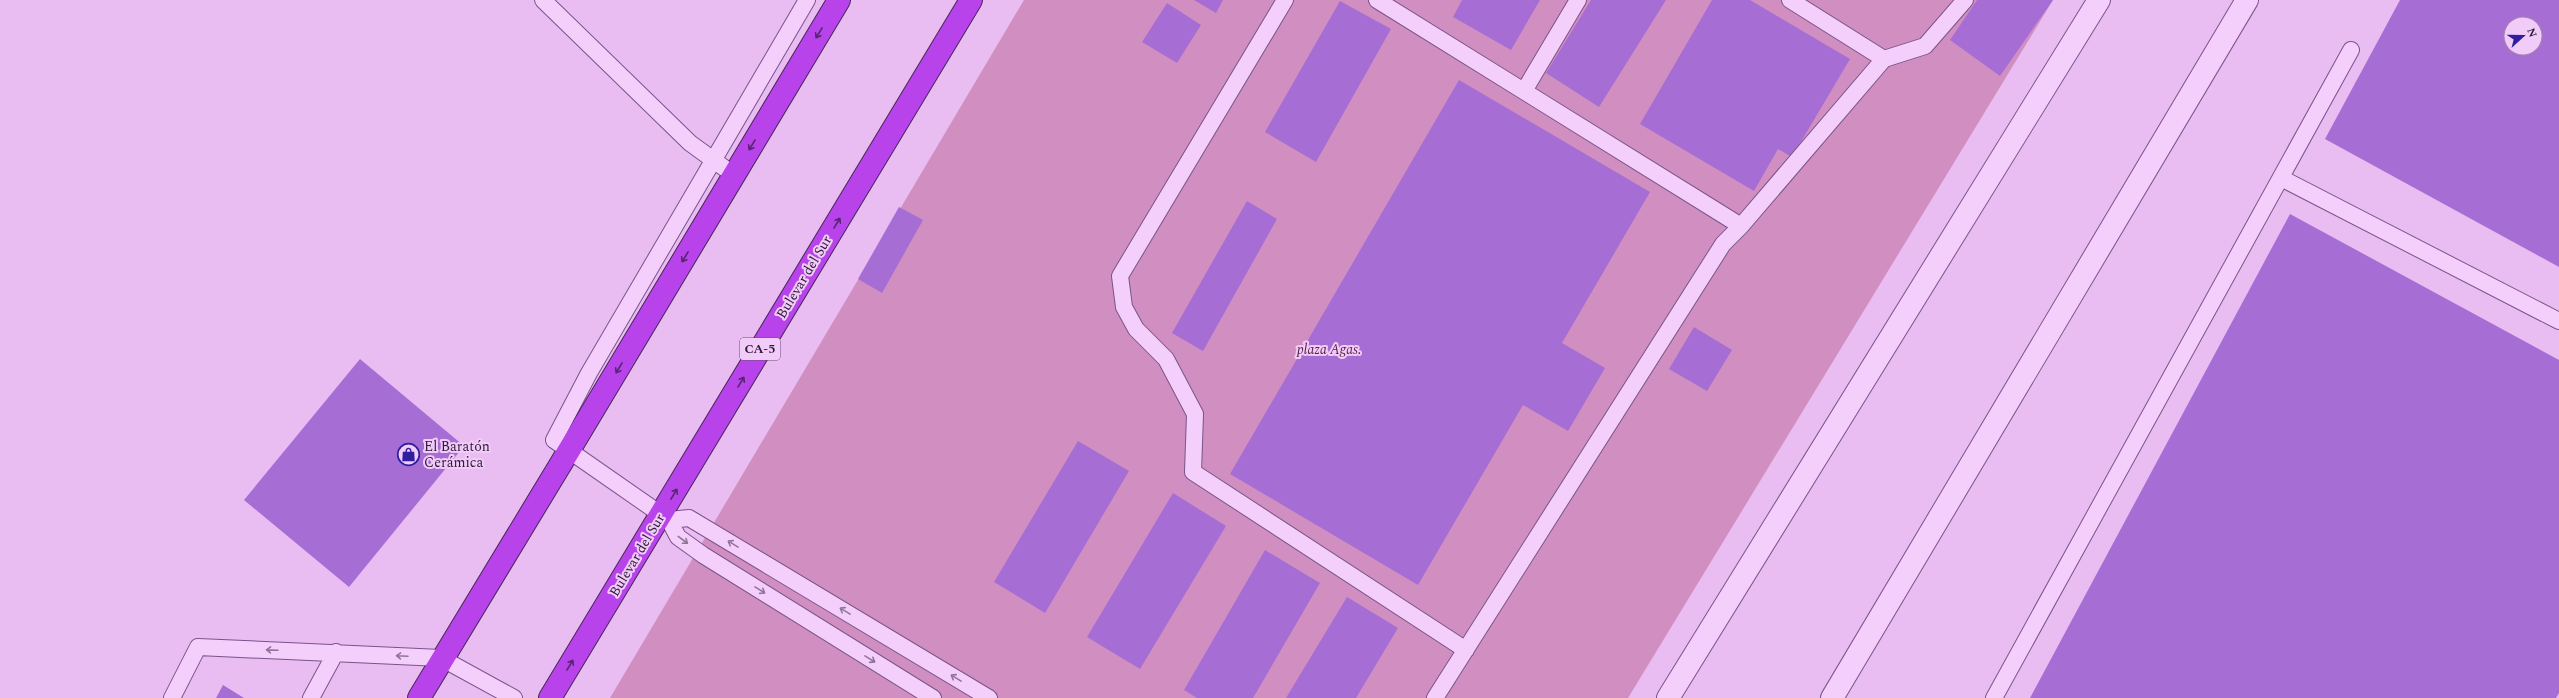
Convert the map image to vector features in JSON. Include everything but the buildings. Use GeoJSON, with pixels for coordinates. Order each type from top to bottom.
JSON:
{"type":"FeatureCollection","features":[{"type":"Feature","properties":{"kind":"highway"},"geometry":{"type":"LineString","coordinates":[[418,698],[568,452],[839,0]]}},
{"type":"Feature","properties":{"kind":"highway","name":"Bulevar del Sur"},"geometry":{"type":"LineString","coordinates":[[550,698],[665,517],[971,0]]}},
{"type":"Feature","properties":{"kind":"street"},"geometry":{"type":"LineString","coordinates":[[1668,698],[2099,0]]}},
{"type":"Feature","properties":{"kind":"street"},"geometry":{"type":"LineString","coordinates":[[1832,698],[2247,0]]}},
{"type":"Feature","properties":{"kind":"lane"},"geometry":{"type":"LineString","coordinates":[[544,0],[690,143],[734,175]]}},
{"type":"Feature","properties":{"kind":"lane"},"geometry":{"type":"LineString","coordinates":[[807,0],[589,373],[554,440],[568,452],[665,517],[678,537],[933,698]]}},
{"type":"Feature","properties":{"kind":"lane"},"geometry":{"type":"LineString","coordinates":[[1285,0],[1120,276],[1124,307],[1136,329],[1166,359],[1195,414],[1193,472],[1466,650]]}},
{"type":"Feature","properties":{"kind":"lane"},"geometry":{"type":"LineString","coordinates":[[1377,0],[1741,226]]}},
{"type":"Feature","properties":{"kind":"lane"},"geometry":{"type":"LineString","coordinates":[[1524,91],[1578,0]]}},
{"type":"Feature","properties":{"kind":"lane"},"geometry":{"type":"LineString","coordinates":[[1790,0],[1884,59]]}},
{"type":"Feature","properties":{"kind":"lane"},"geometry":{"type":"LineString","coordinates":[[1435,698],[1723,244],[1741,226],[1884,59],[1925,46],[1965,0]]}},
{"type":"Feature","properties":{"kind":"lane"},"geometry":{"type":"LineString","coordinates":[[1994,698],[2351,50]]}},
{"type":"Feature","properties":{"kind":"lane"},"geometry":{"type":"LineString","coordinates":[[2281,178],[2559,321]]}},
{"type":"Feature","properties":{"kind":"lane"},"geometry":{"type":"LineString","coordinates":[[665,517],[690,518],[989,698]]}},
{"type":"Feature","properties":{"kind":"lane"},"geometry":{"type":"LineString","coordinates":[[172,698],[198,647],[336,652],[441,658],[514,698]]}},
{"type":"Feature","properties":{"kind":"lane"},"geometry":{"type":"LineString","coordinates":[[311,698],[336,652]]}},
{"type":"Feature","properties":{"kind":"green space","name":"plaza Agas."},"geometry":{"type":"Polygon","coordinates":[[[1024,0],[2053,0],[1628,698],[610,698],[1024,0]]]}},
{"type":"Feature","properties":{"kind":"place","name":"El Baratón Cerámica"},"geometry":{"type":"Point","coordinates":[409,454]}}]}
